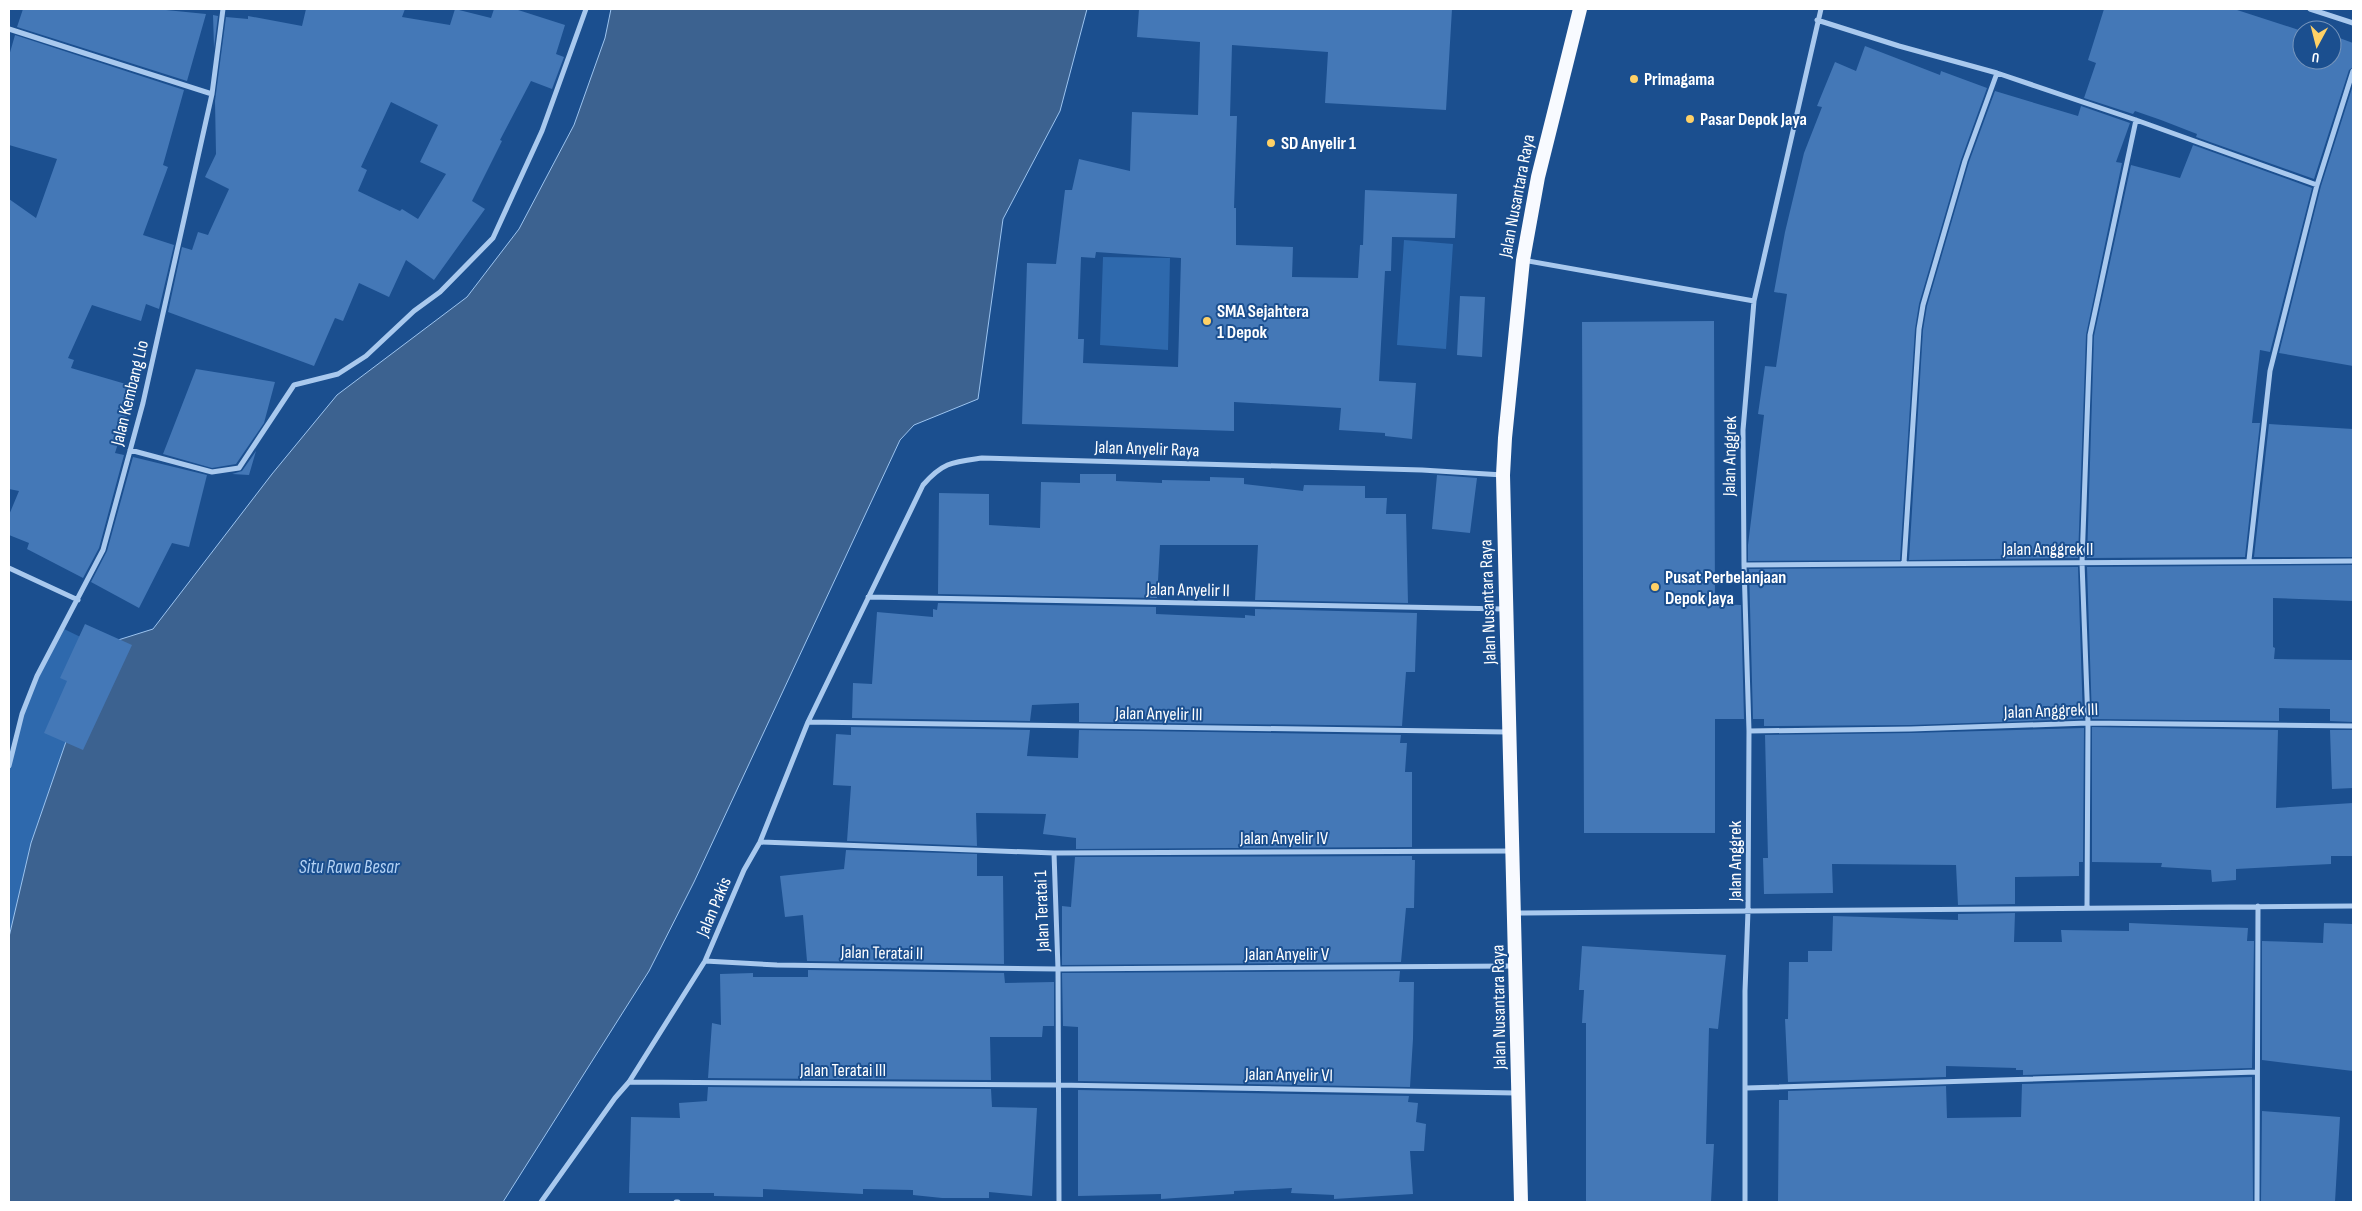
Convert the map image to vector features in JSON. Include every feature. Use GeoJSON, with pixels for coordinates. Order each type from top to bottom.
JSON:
{"type":"FeatureCollection","features":[{"type":"Feature","properties":{"kind":"highway","name":"Jalan Nusantara Raya"},"geometry":{"type":"LineString","coordinates":[[1521,1202],[1504,438],[1523,260],[1538,177],[1580,9]]}},
{"type":"Feature","properties":{"kind":"street","name":"Jalan Kembang Lio"},"geometry":{"type":"LineString","coordinates":[[9,766],[22,714],[37,676],[103,550],[143,403],[212,94],[223,9]]}},
{"type":"Feature","properties":{"kind":"street"},"geometry":{"type":"LineString","coordinates":[[130,450],[212,472],[238,468],[294,385],[338,374],[366,356],[414,311],[440,292],[493,238],[542,131],[586,9]]}},
{"type":"Feature","properties":{"kind":"street","name":"Jalan Anggrek"},"geometry":{"type":"LineString","coordinates":[[1745,1202],[1745,992],[1750,731],[1744,565],[1743,430],[1754,301],[1821,9]]}},
{"type":"Feature","properties":{"kind":"street"},"geometry":{"type":"LineString","coordinates":[[2310,9],[2353,23]]}},
{"type":"Feature","properties":{"kind":"street"},"geometry":{"type":"LineString","coordinates":[[1817,20],[1899,46],[1997,73],[2136,120],[2317,185]]}},
{"type":"Feature","properties":{"kind":"street"},"geometry":{"type":"LineString","coordinates":[[9,29],[212,94]]}},
{"type":"Feature","properties":{"kind":"street"},"geometry":{"type":"LineString","coordinates":[[2249,560],[2270,371],[2317,185],[2353,71]]}},
{"type":"Feature","properties":{"kind":"street"},"geometry":{"type":"LineString","coordinates":[[1904,563],[1919,329],[1923,304],[1965,160],[1997,73]]}},
{"type":"Feature","properties":{"kind":"street"},"geometry":{"type":"LineString","coordinates":[[2087,908],[2088,723],[2082,563],[2090,335],[2136,120]]}},
{"type":"Feature","properties":{"kind":"street"},"geometry":{"type":"LineString","coordinates":[[1523,260],[1754,301]]}},
{"type":"Feature","properties":{"kind":"street","name":"Jalan Anyelir Raya"},"geometry":{"type":"LineString","coordinates":[[868,597],[923,485],[940,467],[957,462],[982,458],[1422,470],[1504,476]]}},
{"type":"Feature","properties":{"kind":"street","name":"Jalan Anggrek II"},"geometry":{"type":"LineString","coordinates":[[1744,565],[2249,560],[2353,561]]}},
{"type":"Feature","properties":{"kind":"street"},"geometry":{"type":"LineString","coordinates":[[9,568],[78,600]]}},
{"type":"Feature","properties":{"kind":"street","name":"Jalan Anyelir II"},"geometry":{"type":"LineString","coordinates":[[868,597],[1508,609]]}},
{"type":"Feature","properties":{"kind":"street","name":"Jalan Pakis"},"geometry":{"type":"LineString","coordinates":[[541,1202],[615,1098],[629,1082],[705,961],[744,870],[760,842],[808,722],[868,597]]}},
{"type":"Feature","properties":{"kind":"street","name":"Jalan Anyelir III"},"geometry":{"type":"LineString","coordinates":[[808,722],[1510,732]]}},
{"type":"Feature","properties":{"kind":"street","name":"Jalan Anggrek III"},"geometry":{"type":"LineString","coordinates":[[1750,731],[1911,729],[2088,723],[2353,726]]}},
{"type":"Feature","properties":{"kind":"street","name":"Jalan Teratai 1"},"geometry":{"type":"LineString","coordinates":[[760,842],[1054,853],[1058,969],[1059,1202]]}},
{"type":"Feature","properties":{"kind":"street","name":"Jalan Anyelir IV"},"geometry":{"type":"LineString","coordinates":[[1054,853],[1514,851]]}},
{"type":"Feature","properties":{"kind":"street"},"geometry":{"type":"LineString","coordinates":[[2257,1202],[2258,906]]}},
{"type":"Feature","properties":{"kind":"street"},"geometry":{"type":"LineString","coordinates":[[1515,913],[2353,906]]}},
{"type":"Feature","properties":{"kind":"street","name":"Jalan Teratai II"},"geometry":{"type":"LineString","coordinates":[[705,961],[777,965],[1058,969]]}},
{"type":"Feature","properties":{"kind":"street","name":"Jalan Anyelir V"},"geometry":{"type":"LineString","coordinates":[[1058,969],[1517,966]]}},
{"type":"Feature","properties":{"kind":"street"},"geometry":{"type":"LineString","coordinates":[[1746,1088],[2257,1072]]}},
{"type":"Feature","properties":{"kind":"street","name":"Jalan Teratai III"},"geometry":{"type":"LineString","coordinates":[[629,1082],[1057,1085]]}},
{"type":"Feature","properties":{"kind":"street","name":"Jalan Anyelir VI"},"geometry":{"type":"LineString","coordinates":[[1057,1085],[1520,1093]]}},
{"type":"Feature","properties":{"kind":"shaded area"},"geometry":{"type":"Polygon","coordinates":[[[1404,240],[1453,244],[1446,349],[1397,345],[1404,240]]]}},
{"type":"Feature","properties":{"kind":"shaded area"},"geometry":{"type":"Polygon","coordinates":[[[1103,257],[1170,258],[1168,350],[1100,345],[1103,257]]]}},
{"type":"Feature","properties":{"kind":"shaded area"},"geometry":{"type":"Polygon","coordinates":[[[62,628],[99,646],[31,843],[9,937],[9,766],[22,714],[37,676],[62,628]]]}},
{"type":"Feature","properties":{"kind":"water","name":"Situ Rawa Besar"},"geometry":{"type":"Polygon","coordinates":[[[611,9],[1087,9],[1060,111],[1003,219],[978,399],[914,425],[900,440],[694,882],[649,971],[503,1202],[9,1202],[9,937],[31,843],[99,646],[153,629],[272,474],[337,395],[467,297],[519,229],[574,125],[605,38],[611,9]]]}},
{"type":"Feature","properties":{"kind":"building"},"geometry":{"type":"Polygon","coordinates":[[[23,9],[156,9],[206,14],[187,81],[17,27],[23,9]]]}},
{"type":"Feature","properties":{"kind":"building"},"geometry":{"type":"Polygon","coordinates":[[[306,9],[405,9],[402,17],[450,25],[455,9],[491,18],[494,9],[515,9],[565,25],[556,54],[564,57],[552,89],[531,81],[500,140],[502,141],[472,201],[485,209],[434,280],[406,260],[389,297],[359,283],[343,321],[335,318],[314,366],[168,312],[182,247],[192,250],[198,232],[208,235],[229,189],[205,177],[216,154],[215,101],[226,17],[248,19],[248,16],[302,26],[306,9]],[[391,102],[361,167],[367,170],[358,191],[400,211],[402,209],[418,219],[446,174],[420,162],[438,125],[391,102]]]}},
{"type":"Feature","properties":{"kind":"building"},"geometry":{"type":"Polygon","coordinates":[[[1139,9],[1452,9],[1446,110],[1325,103],[1328,52],[1232,45],[1230,116],[1237,116],[1234,208],[1236,208],[1236,245],[1293,247],[1292,277],[1358,278],[1360,245],[1363,245],[1365,190],[1457,194],[1455,238],[1392,237],[1391,271],[1385,271],[1379,381],[1416,383],[1412,439],[1385,436],[1385,433],[1339,430],[1341,408],[1234,402],[1234,431],[1022,424],[1027,263],[1056,264],[1065,190],[1072,190],[1079,159],[1130,171],[1132,112],[1198,115],[1200,42],[1137,37],[1139,9]],[[1096,252],[1095,258],[1081,257],[1078,339],[1084,339],[1083,363],[1178,367],[1181,258],[1096,252]]]}},
{"type":"Feature","properties":{"kind":"building"},"geometry":{"type":"Polygon","coordinates":[[[2104,9],[2234,9],[2292,28],[2292,70],[2342,70],[2342,39],[2353,43],[2353,67],[2349,70],[2314,179],[2196,137],[2197,134],[2161,120],[2135,111],[2133,114],[2084,98],[2096,63],[2088,60],[2104,9]]]}},
{"type":"Feature","properties":{"kind":"building"},"geometry":{"type":"Polygon","coordinates":[[[213,15],[218,16],[214,48],[213,15]]]}},
{"type":"Feature","properties":{"kind":"building"},"geometry":{"type":"Polygon","coordinates":[[[15,35],[184,90],[163,165],[168,167],[143,235],[174,245],[159,309],[146,304],[141,321],[92,305],[68,358],[74,360],[71,368],[136,387],[115,453],[124,455],[99,548],[83,578],[27,549],[29,543],[9,535],[9,515],[19,491],[9,489],[9,199],[36,218],[57,159],[9,145],[9,56],[15,35]]]}},
{"type":"Feature","properties":{"kind":"building"},"geometry":{"type":"Polygon","coordinates":[[[1865,46],[1940,75],[1941,71],[1987,88],[1961,160],[1919,304],[1915,329],[1900,560],[1748,561],[1748,545],[1764,415],[1758,414],[1765,366],[1776,367],[1787,294],[1774,292],[1785,232],[1804,153],[1822,107],[1817,106],[1835,62],[1856,71],[1865,46]]]}},
{"type":"Feature","properties":{"kind":"building"},"geometry":{"type":"Polygon","coordinates":[[[2353,85],[2353,366],[2279,353],[2321,186],[2353,85]]]}},
{"type":"Feature","properties":{"kind":"building"},"geometry":{"type":"Polygon","coordinates":[[[1995,91],[2078,116],[2081,106],[2130,123],[2116,162],[2122,163],[2086,335],[2078,558],[1909,560],[1923,330],[1927,306],[1969,162],[1995,91]]]}},
{"type":"Feature","properties":{"kind":"building"},"geometry":{"type":"Polygon","coordinates":[[[2193,145],[2312,188],[2270,352],[2260,350],[2252,423],[2260,423],[2245,557],[2087,558],[2094,336],[2131,165],[2180,178],[2193,145]]]}},
{"type":"Feature","properties":{"kind":"building"},"geometry":{"type":"Polygon","coordinates":[[[1460,296],[1485,297],[1482,357],[1457,355],[1460,296]]]}},
{"type":"Feature","properties":{"kind":"building"},"geometry":{"type":"Polygon","coordinates":[[[1714,321],[1715,604],[1741,605],[1744,719],[1715,719],[1715,833],[1584,833],[1582,322],[1714,321]]]}},
{"type":"Feature","properties":{"kind":"building"},"geometry":{"type":"Polygon","coordinates":[[[196,369],[275,382],[264,423],[236,464],[212,468],[163,454],[196,369]]]}},
{"type":"Feature","properties":{"kind":"building"},"geometry":{"type":"Polygon","coordinates":[[[2269,424],[2353,429],[2353,557],[2254,557],[2269,424]]]}},
{"type":"Feature","properties":{"kind":"building"},"geometry":{"type":"Polygon","coordinates":[[[256,451],[249,475],[232,474],[242,471],[256,451]]]}},
{"type":"Feature","properties":{"kind":"building"},"geometry":{"type":"Polygon","coordinates":[[[133,457],[207,475],[189,547],[172,543],[139,608],[91,582],[107,551],[133,457]]]}},
{"type":"Feature","properties":{"kind":"building"},"geometry":{"type":"Polygon","coordinates":[[[1080,474],[1116,474],[1116,481],[1162,483],[1162,480],[1210,481],[1210,477],[1244,478],[1244,484],[1303,491],[1304,485],[1365,486],[1365,498],[1387,498],[1386,514],[1406,514],[1408,603],[1255,600],[1258,545],[1160,545],[1157,598],[938,594],[939,493],[989,494],[989,525],[1040,528],[1041,482],[1080,483],[1080,474]]]}},
{"type":"Feature","properties":{"kind":"building"},"geometry":{"type":"Polygon","coordinates":[[[1437,475],[1477,478],[1470,533],[1432,529],[1437,475]]]}},
{"type":"Feature","properties":{"kind":"building"},"geometry":{"type":"Polygon","coordinates":[[[2353,565],[2353,601],[2273,598],[2273,647],[2275,648],[2274,659],[2353,660],[2353,722],[2330,721],[2330,709],[2279,708],[2279,721],[2092,719],[2087,567],[2353,565]]]}},
{"type":"Feature","properties":{"kind":"building"},"geometry":{"type":"Polygon","coordinates":[[[2078,567],[2083,719],[1911,725],[1764,726],[1764,719],[1753,719],[1749,569],[2078,567]]]}},
{"type":"Feature","properties":{"kind":"building"},"geometry":{"type":"Polygon","coordinates":[[[938,603],[1156,607],[1156,614],[1245,618],[1245,615],[1255,616],[1255,609],[1417,613],[1415,672],[1406,672],[1402,726],[1079,722],[1079,703],[1032,705],[1030,721],[852,718],[853,683],[872,684],[877,612],[933,617],[933,609],[937,610],[938,603]]]}},
{"type":"Feature","properties":{"kind":"building"},"geometry":{"type":"Polygon","coordinates":[[[85,624],[132,645],[83,750],[44,733],[67,681],[60,678],[85,624]]]}},
{"type":"Feature","properties":{"kind":"building"},"geometry":{"type":"Polygon","coordinates":[[[851,727],[1030,730],[1027,756],[1078,758],[1079,730],[1401,735],[1400,743],[1407,743],[1405,772],[1412,772],[1412,847],[1076,849],[1076,838],[1043,834],[1046,814],[976,813],[977,846],[847,841],[851,786],[833,785],[836,734],[851,735],[851,727]]]}},
{"type":"Feature","properties":{"kind":"building"},"geometry":{"type":"Polygon","coordinates":[[[2092,727],[2278,730],[2276,808],[2353,803],[2353,856],[2331,856],[2331,864],[2236,869],[2236,880],[2212,882],[2211,870],[2161,867],[2162,863],[2092,862],[2092,727]]]}},
{"type":"Feature","properties":{"kind":"building"},"geometry":{"type":"Polygon","coordinates":[[[2084,728],[2083,862],[2079,862],[2079,876],[2015,877],[2015,904],[1958,905],[1956,865],[1832,864],[1833,893],[1764,894],[1763,858],[1768,858],[1765,735],[2084,728]]]}},
{"type":"Feature","properties":{"kind":"building"},"geometry":{"type":"Polygon","coordinates":[[[2330,730],[2353,730],[2353,788],[2332,789],[2330,730]]]}},
{"type":"Feature","properties":{"kind":"building"},"geometry":{"type":"Polygon","coordinates":[[[846,850],[977,854],[977,876],[1003,876],[1004,964],[807,961],[803,915],[785,917],[780,876],[844,869],[846,850]]]}},
{"type":"Feature","properties":{"kind":"building"},"geometry":{"type":"Polygon","coordinates":[[[1412,856],[1412,860],[1415,860],[1414,908],[1406,908],[1401,962],[1062,965],[1062,906],[1071,907],[1075,857],[1412,856]]]}},
{"type":"Feature","properties":{"kind":"building"},"geometry":{"type":"Polygon","coordinates":[[[2015,913],[2014,942],[2062,942],[2061,930],[2129,931],[2129,923],[2248,928],[2247,941],[2254,941],[2252,1068],[2023,1075],[2023,1070],[2016,1070],[2016,1068],[1946,1066],[1946,1077],[1788,1082],[1785,1019],[1788,1019],[1789,962],[1808,962],[1808,951],[1832,951],[1833,916],[1958,920],[1958,914],[2015,913]]]}},
{"type":"Feature","properties":{"kind":"building"},"geometry":{"type":"Polygon","coordinates":[[[2324,923],[2353,924],[2353,1071],[2262,1060],[2262,941],[2323,943],[2324,923]]]}},
{"type":"Feature","properties":{"kind":"building"},"geometry":{"type":"Polygon","coordinates":[[[1582,946],[1726,955],[1718,1029],[1709,1028],[1706,1144],[1714,1144],[1711,1202],[1586,1202],[1586,1023],[1582,1023],[1584,990],[1579,990],[1582,946]]]}},
{"type":"Feature","properties":{"kind":"building"},"geometry":{"type":"Polygon","coordinates":[[[808,970],[1004,973],[1005,983],[1054,982],[1054,1026],[1043,1026],[1042,1037],[990,1037],[991,1080],[708,1078],[712,1023],[721,1025],[720,974],[753,973],[753,977],[808,977],[808,970]]]}},
{"type":"Feature","properties":{"kind":"building"},"geometry":{"type":"Polygon","coordinates":[[[1400,971],[1399,982],[1414,982],[1410,1087],[1078,1081],[1078,1027],[1063,1026],[1062,973],[1400,971]]]}},
{"type":"Feature","properties":{"kind":"building"},"geometry":{"type":"Polygon","coordinates":[[[2252,1077],[2253,1202],[1778,1202],[1779,1100],[1788,1100],[1788,1091],[1946,1086],[1947,1118],[2021,1117],[2022,1084],[2252,1077]]]}},
{"type":"Feature","properties":{"kind":"building"},"geometry":{"type":"Polygon","coordinates":[[[708,1087],[991,1089],[992,1107],[1037,1108],[1032,1196],[989,1192],[989,1198],[942,1198],[913,1195],[913,1190],[863,1189],[863,1194],[763,1189],[763,1197],[714,1196],[714,1193],[629,1193],[631,1117],[680,1118],[679,1103],[707,1101],[708,1087]]]}},
{"type":"Feature","properties":{"kind":"building"},"geometry":{"type":"Polygon","coordinates":[[[1078,1090],[1409,1096],[1408,1102],[1418,1103],[1416,1122],[1426,1124],[1424,1151],[1410,1151],[1413,1194],[1334,1199],[1334,1195],[1291,1193],[1292,1188],[1234,1191],[1234,1194],[1161,1199],[1161,1194],[1078,1196],[1078,1090]]]}},
{"type":"Feature","properties":{"kind":"building"},"geometry":{"type":"Polygon","coordinates":[[[2262,1111],[2340,1117],[2335,1202],[2261,1202],[2262,1111]]]}},
{"type":"Feature","properties":{"kind":"place","name":"Primagama"},"geometry":{"type":"Point","coordinates":[1634,79]}},
{"type":"Feature","properties":{"kind":"place","name":"Pasar Depok Jaya"},"geometry":{"type":"Point","coordinates":[1690,119]}},
{"type":"Feature","properties":{"kind":"place","name":"SD Anyelir 1"},"geometry":{"type":"Point","coordinates":[1271,143]}},
{"type":"Feature","properties":{"kind":"place","name":"SMA Sejahtera 1 Depok"},"geometry":{"type":"Point","coordinates":[1207,321]}},
{"type":"Feature","properties":{"kind":"place","name":"Pusat Perbelanjaan Depok Jaya"},"geometry":{"type":"Point","coordinates":[1655,587]}}]}
